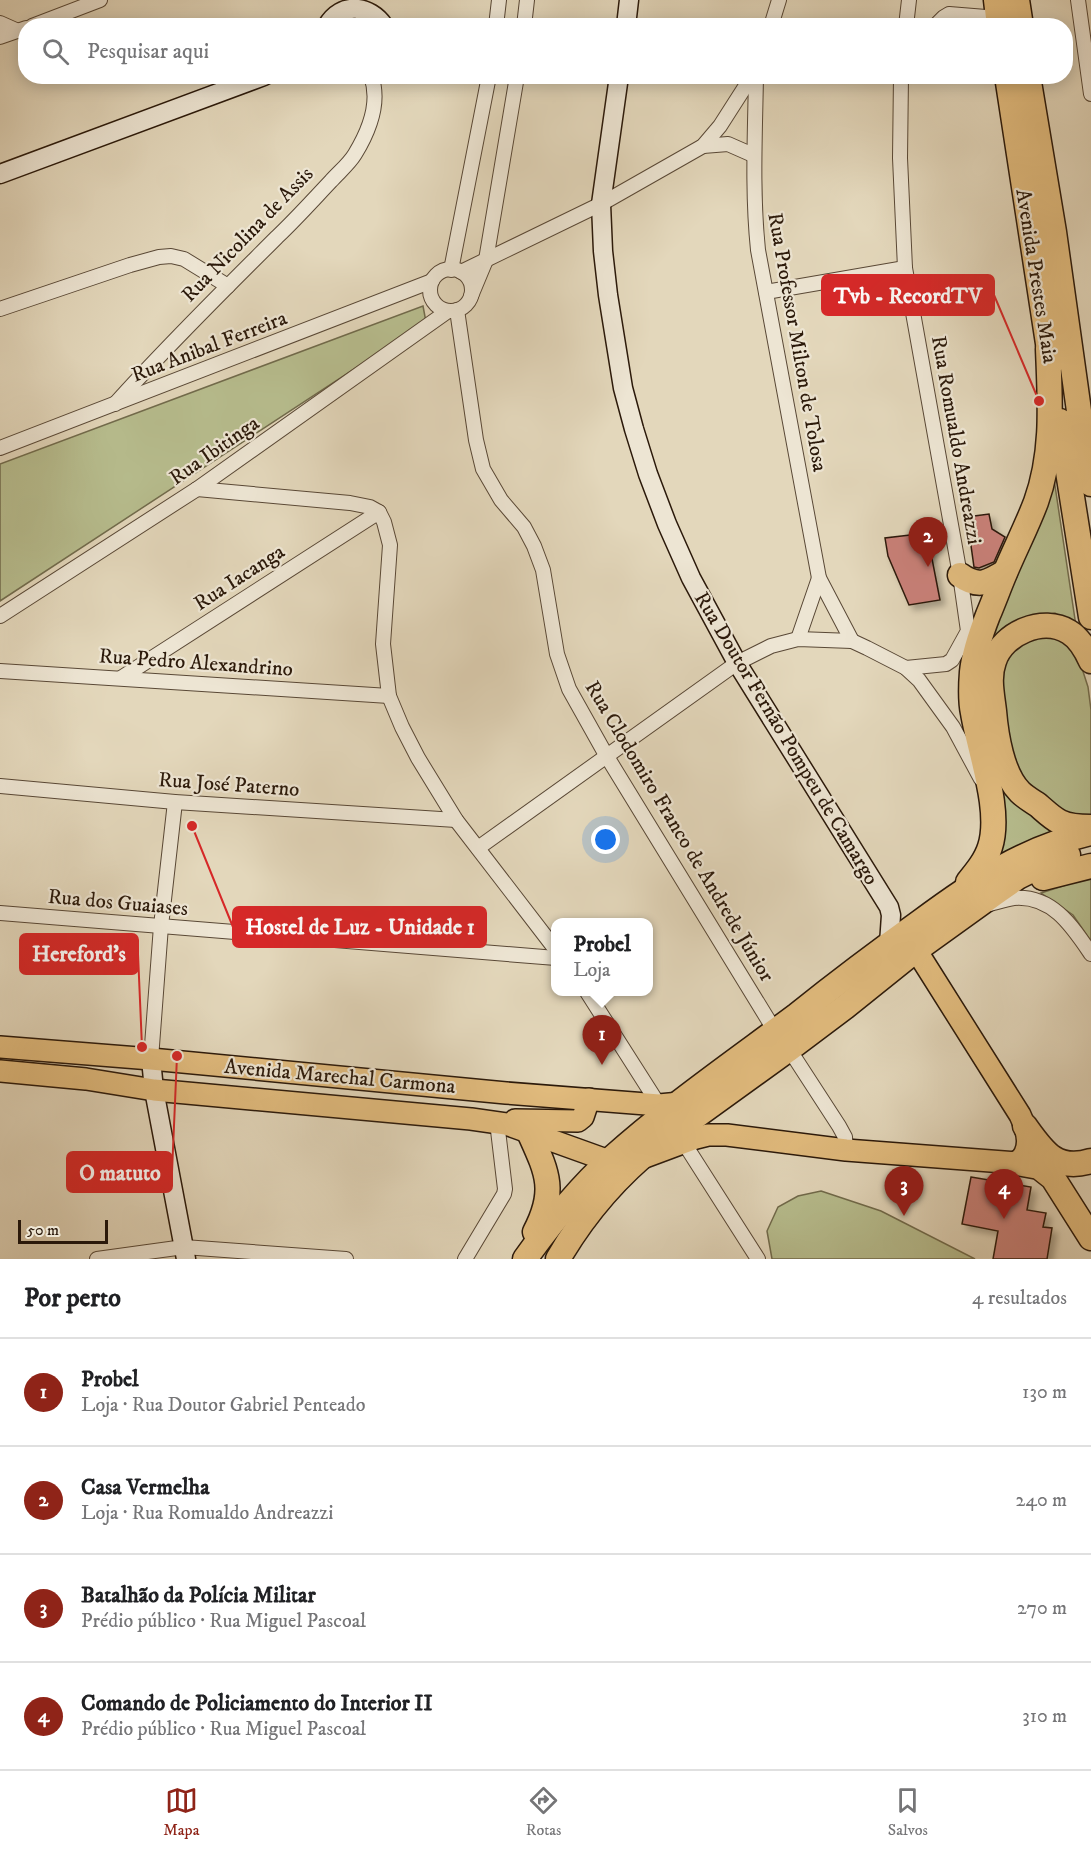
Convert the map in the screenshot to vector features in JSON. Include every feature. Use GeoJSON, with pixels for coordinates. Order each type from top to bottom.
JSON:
{"type":"FeatureCollection","features":[{"type":"Feature","properties":{"kind":"highway"},"geometry":{"type":"LineString","coordinates":[[1001,14],[1017,0]]}},
{"type":"Feature","properties":{"kind":"highway"},"geometry":{"type":"LineString","coordinates":[[1025,0],[1026,18]]}},
{"type":"Feature","properties":{"kind":"highway","name":"Avenida Prestes Maia"},"geometry":{"type":"LineString","coordinates":[[1007,84],[1091,617]]}},
{"type":"Feature","properties":{"kind":"highway","name":"Avenida Prestes Maia"},"geometry":{"type":"LineString","coordinates":[[1029,84],[1054,232],[1091,484]]}},
{"type":"Feature","properties":{"kind":"highway"},"geometry":{"type":"LineString","coordinates":[[1054,232],[1091,385]]}},
{"type":"Feature","properties":{"kind":"highway"},"geometry":{"type":"LineString","coordinates":[[968,900],[990,848],[993,831],[991,795],[972,710],[973,661],[982,630],[1036,502],[1044,476],[1049,448],[1050,418],[1048,349]]}},
{"type":"Feature","properties":{"kind":"highway"},"geometry":{"type":"LineString","coordinates":[[960,575],[970,582],[979,584],[989,582],[1005,572]]}},
{"type":"Feature","properties":{"kind":"highway"},"geometry":{"type":"LineString","coordinates":[[1091,661],[1087,652],[1068,631],[1049,626],[1038,626],[1015,635],[998,651],[991,670],[991,681],[995,725],[1004,767],[1018,791],[1061,823],[1091,827]]}},
{"type":"Feature","properties":{"kind":"highway"},"geometry":{"type":"LineString","coordinates":[[525,1259],[555,1219],[609,1161],[655,1122],[670,1104],[845,1007],[916,950],[968,900],[994,870],[1047,845],[1091,832]]}},
{"type":"Feature","properties":{"kind":"highway"},"geometry":{"type":"LineString","coordinates":[[998,891],[1018,877],[1048,862],[1091,849]]}},
{"type":"Feature","properties":{"kind":"highway"},"geometry":{"type":"LineString","coordinates":[[558,1259],[584,1220],[637,1160],[782,1040],[889,944],[968,900],[1091,866]]}},
{"type":"Feature","properties":{"kind":"highway"},"geometry":{"type":"LineString","coordinates":[[1025,1126],[1042,1149],[1058,1162],[1075,1164],[1089,1161]]}},
{"type":"Feature","properties":{"kind":"highway"},"geometry":{"type":"LineString","coordinates":[[518,1259],[535,1233],[545,1212],[548,1198],[543,1163],[529,1132]]}},
{"type":"Feature","properties":{"kind":"highway"},"geometry":{"type":"LineString","coordinates":[[1071,1207],[1071,1185],[1080,1169],[1089,1161]]}},
{"type":"Feature","properties":{"kind":"highway"},"geometry":{"type":"LineString","coordinates":[[1017,1163],[1039,1167],[1053,1178],[1091,1238]]}},
{"type":"Feature","properties":{"kind":"main road"},"geometry":{"type":"LineString","coordinates":[[916,950],[1020,1115],[1028,1137],[1027,1150],[1017,1163]]}},
{"type":"Feature","properties":{"kind":"main road","name":"Avenida Marechal Carmona"},"geometry":{"type":"LineString","coordinates":[[0,1047],[589,1099],[670,1104]]}},
{"type":"Feature","properties":{"kind":"main road","name":"Avenida Marechal Carmona"},"geometry":{"type":"LineString","coordinates":[[0,1071],[86,1079],[154,1090],[501,1123],[609,1161],[637,1160],[708,1135],[727,1134],[846,1150],[1017,1163]]}},
{"type":"Feature","properties":{"kind":"main road"},"geometry":{"type":"LineString","coordinates":[[471,1119],[472,1089]]}},
{"type":"Feature","properties":{"kind":"main road"},"geometry":{"type":"LineString","coordinates":[[501,1123],[515,1120],[578,1121],[584,1117],[589,1099]]}},
{"type":"Feature","properties":{"kind":"street"},"geometry":{"type":"LineString","coordinates":[[53,18],[100,0]]}},
{"type":"Feature","properties":{"kind":"street"},"geometry":{"type":"LineString","coordinates":[[497,18],[499,0]]}},
{"type":"Feature","properties":{"kind":"street"},"geometry":{"type":"LineString","coordinates":[[525,18],[527,0]]}},
{"type":"Feature","properties":{"kind":"street"},"geometry":{"type":"LineString","coordinates":[[627,18],[629,0]]}},
{"type":"Feature","properties":{"kind":"street"},"geometry":{"type":"LineString","coordinates":[[773,18],[779,0]]}},
{"type":"Feature","properties":{"kind":"street"},"geometry":{"type":"LineString","coordinates":[[907,18],[909,0]]}},
{"type":"Feature","properties":{"kind":"street"},"geometry":{"type":"LineString","coordinates":[[1078,0],[1091,94]]}},
{"type":"Feature","properties":{"kind":"street"},"geometry":{"type":"LineString","coordinates":[[332,18],[348,8],[380,13]]}},
{"type":"Feature","properties":{"kind":"street"},"geometry":{"type":"LineString","coordinates":[[943,18],[950,14],[1001,14]]}},
{"type":"Feature","properties":{"kind":"street"},"geometry":{"type":"LineString","coordinates":[[0,23],[18,28]]}},
{"type":"Feature","properties":{"kind":"street"},"geometry":{"type":"LineString","coordinates":[[0,37],[18,30]]}},
{"type":"Feature","properties":{"kind":"street"},"geometry":{"type":"LineString","coordinates":[[0,174],[242,84]]}},
{"type":"Feature","properties":{"kind":"street","name":"Rua Nicolina de Assis"},"geometry":{"type":"LineString","coordinates":[[114,406],[146,370],[354,156],[369,126],[376,98],[374,84]]}},
{"type":"Feature","properties":{"kind":"street"},"geometry":{"type":"LineString","coordinates":[[471,296],[470,282],[456,271],[488,84]]}},
{"type":"Feature","properties":{"kind":"street"},"geometry":{"type":"LineString","coordinates":[[432,281],[430,287],[432,300],[442,309],[452,311],[463,307],[471,296],[486,260],[516,84]]}},
{"type":"Feature","properties":{"kind":"street","name":"Rua Doutor Fernão Pompeu de Camargo"},"geometry":{"type":"LineString","coordinates":[[618,84],[601,204],[608,295],[623,388],[634,429],[667,524],[691,578],[737,663],[889,907],[891,915],[889,944]]}},
{"type":"Feature","properties":{"kind":"street","name":"Rua Anibal Ferreira"},"geometry":{"type":"LineString","coordinates":[[0,448],[114,406],[432,281],[440,273],[456,271],[486,260],[601,204],[703,146],[720,126],[749,84]]}},
{"type":"Feature","properties":{"kind":"street","name":"Rua Professor Milton de Tolosa"},"geometry":{"type":"LineString","coordinates":[[754,84],[754,212],[758,250],[819,578],[852,641]]}},
{"type":"Feature","properties":{"kind":"street","name":"Rua Romualdo Andreazzi"},"geometry":{"type":"LineString","coordinates":[[901,84],[900,158],[905,268],[968,631],[952,660],[946,664],[906,668]]}},
{"type":"Feature","properties":{"kind":"street"},"geometry":{"type":"LineString","coordinates":[[703,146],[728,144],[753,155]]}},
{"type":"Feature","properties":{"kind":"street"},"geometry":{"type":"LineString","coordinates":[[0,309],[159,257],[171,256],[184,259],[228,286]]}},
{"type":"Feature","properties":{"kind":"street"},"geometry":{"type":"LineString","coordinates":[[766,292],[905,268]]}},
{"type":"Feature","properties":{"kind":"street","name":"Rua Ibitinga"},"geometry":{"type":"LineString","coordinates":[[0,616],[197,489],[452,311]]}},
{"type":"Feature","properties":{"kind":"street","name":"Rua Clodomiro Franco de Andrede Júnior"},"geometry":{"type":"LineString","coordinates":[[452,311],[483,469],[501,500],[524,527],[534,546],[543,570],[557,654],[569,689],[606,755],[782,1040],[839,1126],[846,1150]]}},
{"type":"Feature","properties":{"kind":"street"},"geometry":{"type":"LineString","coordinates":[[146,370],[160,388]]}},
{"type":"Feature","properties":{"kind":"street"},"geometry":{"type":"LineString","coordinates":[[197,489],[350,503],[370,507],[379,512],[390,545],[383,644],[389,696],[418,758],[456,820],[551,945]]}},
{"type":"Feature","properties":{"kind":"street","name":"Rua Iacanga"},"geometry":{"type":"LineString","coordinates":[[121,678],[379,512]]}},
{"type":"Feature","properties":{"kind":"street","name":"Rua Professor Milton de Tolosa"},"geometry":{"type":"LineString","coordinates":[[798,639],[819,578]]}},
{"type":"Feature","properties":{"kind":"street"},"geometry":{"type":"LineString","coordinates":[[478,848],[737,663],[771,646],[798,639],[852,641],[906,668],[929,693],[953,727],[991,795]]}},
{"type":"Feature","properties":{"kind":"street","name":"Rua Pedro Alexandrino"},"geometry":{"type":"LineString","coordinates":[[0,671],[389,696]]}},
{"type":"Feature","properties":{"kind":"street","name":"Rua José Paterno"},"geometry":{"type":"LineString","coordinates":[[0,786],[175,802],[456,820]]}},
{"type":"Feature","properties":{"kind":"street"},"geometry":{"type":"LineString","coordinates":[[175,802],[161,926],[152,1059],[154,1090],[185,1253]]}},
{"type":"Feature","properties":{"kind":"street"},"geometry":{"type":"LineString","coordinates":[[968,900],[1030,899],[1048,905],[1065,917],[1091,954]]}},
{"type":"Feature","properties":{"kind":"street","name":"Rua dos Guaiases"},"geometry":{"type":"LineString","coordinates":[[0,913],[551,958]]}},
{"type":"Feature","properties":{"kind":"street"},"geometry":{"type":"LineString","coordinates":[[590,996],[670,1104]]}},
{"type":"Feature","properties":{"kind":"street"},"geometry":{"type":"LineString","coordinates":[[465,1259],[504,1194],[501,1123]]}},
{"type":"Feature","properties":{"kind":"street"},"geometry":{"type":"LineString","coordinates":[[684,1143],[758,1259]]}},
{"type":"Feature","properties":{"kind":"street"},"geometry":{"type":"LineString","coordinates":[[97,1259],[185,1253],[346,1259]]}},
{"type":"Feature","properties":{"kind":"green space"},"geometry":{"type":"Polygon","coordinates":[[[423,306],[426,322],[0,601],[0,464],[423,306]]]}},
{"type":"Feature","properties":{"kind":"green space"},"geometry":{"type":"Polygon","coordinates":[[[1054,479],[1076,626],[1055,613],[1024,620],[992,638],[1054,479]]]}},
{"type":"Feature","properties":{"kind":"green space"},"geometry":{"type":"Polygon","coordinates":[[[1034,636],[1057,636],[1078,656],[1088,687],[1091,710],[1091,820],[1062,817],[1023,785],[1014,763],[999,679],[1010,650],[1034,636]]]}},
{"type":"Feature","properties":{"kind":"green space"},"geometry":{"type":"Polygon","coordinates":[[[998,780],[1064,833],[991,862],[1004,812],[998,780]]]}},
{"type":"Feature","properties":{"kind":"green space"},"geometry":{"type":"Polygon","coordinates":[[[1091,877],[1091,941],[1073,915],[1041,893],[1091,877]]]}},
{"type":"Feature","properties":{"kind":"green space"},"geometry":{"type":"Polygon","coordinates":[[[821,1191],[881,1211],[975,1259],[772,1259],[767,1231],[778,1207],[798,1196],[821,1191]]]}},
{"type":"Feature","properties":{"kind":"building"},"geometry":{"type":"Polygon","coordinates":[[[989,514],[992,529],[1005,537],[994,562],[979,568],[974,567],[967,517],[989,514]]]}},
{"type":"Feature","properties":{"kind":"building"},"geometry":{"type":"Polygon","coordinates":[[[927,533],[940,600],[909,605],[888,556],[885,538],[927,533]]]}},
{"type":"Feature","properties":{"kind":"building"},"geometry":{"type":"Polygon","coordinates":[[[971,1177],[1031,1187],[1027,1210],[1046,1213],[1043,1227],[1052,1228],[1047,1259],[993,1259],[998,1231],[962,1224],[971,1177]]]}},
{"type":"Feature","properties":{"kind":"place","name":"Tvb - RecordTV"},"geometry":{"type":"Point","coordinates":[1039,401]}},
{"type":"Feature","properties":{"kind":"place","name":"Casa Vermelha"},"geometry":{"type":"Point","coordinates":[928,567]}},
{"type":"Feature","properties":{"kind":"place","name":"Hostel de Luz - Unidade 1"},"geometry":{"type":"Point","coordinates":[192,826]}},
{"type":"Feature","properties":{"kind":"place","name":"Hereford's"},"geometry":{"type":"Point","coordinates":[142,1047]}},
{"type":"Feature","properties":{"kind":"place","name":"O matuto"},"geometry":{"type":"Point","coordinates":[177,1056]}},
{"type":"Feature","properties":{"kind":"place","name":"Probel"},"geometry":{"type":"Point","coordinates":[602,1065]}},
{"type":"Feature","properties":{"kind":"place","name":"Batalhão da Polícia Militar"},"geometry":{"type":"Point","coordinates":[904,1216]}},
{"type":"Feature","properties":{"kind":"place","name":"Comando de Policiamento do Interior II"},"geometry":{"type":"Point","coordinates":[1004,1219]}}]}
